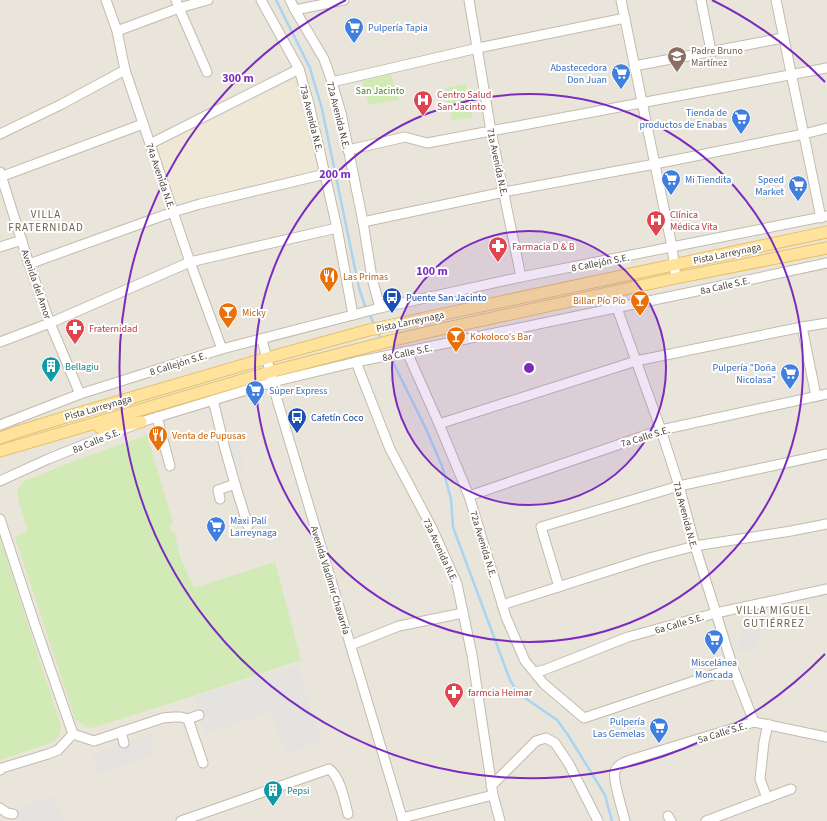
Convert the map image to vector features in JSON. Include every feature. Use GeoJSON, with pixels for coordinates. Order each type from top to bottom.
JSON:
{"type":"FeatureCollection","features":[{"type":"Feature","properties":{"kind":"main road","name":"Pista Larreynaga"},"geometry":{"type":"LineString","coordinates":[[0,438],[69,416],[267,358],[369,330],[827,232]]}},
{"type":"Feature","properties":{"kind":"main road","name":"Pista Larreynaga"},"geometry":{"type":"LineString","coordinates":[[0,451],[38,439],[272,377],[390,341],[676,278],[827,248]]}},
{"type":"Feature","properties":{"kind":"main road"},"geometry":{"type":"LineString","coordinates":[[64,433],[141,422]]}},
{"type":"Feature","properties":{"kind":"street","name":"74a Avenida N.E."},"geometry":{"type":"LineString","coordinates":[[106,0],[117,31],[125,70],[190,262],[222,349]]}},
{"type":"Feature","properties":{"kind":"street"},"geometry":{"type":"LineString","coordinates":[[117,31],[177,4],[208,0]]}},
{"type":"Feature","properties":{"kind":"street","name":"73a Avenida N.E."},"geometry":{"type":"LineString","coordinates":[[262,0],[298,69],[309,104],[356,314]]}},
{"type":"Feature","properties":{"kind":"street","name":"72a Avenida N.E."},"geometry":{"type":"LineString","coordinates":[[290,0],[324,59],[341,113],[363,222],[372,278],[375,309]]}},
{"type":"Feature","properties":{"kind":"street"},"geometry":{"type":"LineString","coordinates":[[295,10],[344,0]]}},
{"type":"Feature","properties":{"kind":"street","name":"71a Avenida N.E."},"geometry":{"type":"LineString","coordinates":[[469,0],[491,130],[521,277]]}},
{"type":"Feature","properties":{"kind":"street"},"geometry":{"type":"LineString","coordinates":[[622,0],[634,66],[672,247],[676,278]]}},
{"type":"Feature","properties":{"kind":"street"},"geometry":{"type":"LineString","coordinates":[[701,0],[711,51]]}},
{"type":"Feature","properties":{"kind":"street"},"geometry":{"type":"LineString","coordinates":[[776,0],[804,134],[824,217]]}},
{"type":"Feature","properties":{"kind":"street"},"geometry":{"type":"LineString","coordinates":[[177,4],[207,72]]}},
{"type":"Feature","properties":{"kind":"street"},"geometry":{"type":"LineString","coordinates":[[332,82],[478,48],[625,18]]}},
{"type":"Feature","properties":{"kind":"street"},"geometry":{"type":"LineString","coordinates":[[634,66],[783,38]]}},
{"type":"Feature","properties":{"kind":"street"},"geometry":{"type":"LineString","coordinates":[[348,150],[405,137],[427,143],[827,68]]}},
{"type":"Feature","properties":{"kind":"street"},"geometry":{"type":"LineString","coordinates":[[150,144],[298,69]]}},
{"type":"Feature","properties":{"kind":"street"},"geometry":{"type":"LineString","coordinates":[[0,134],[62,104],[125,70]]}},
{"type":"Feature","properties":{"kind":"street"},"geometry":{"type":"LineString","coordinates":[[1,175],[143,124]]}},
{"type":"Feature","properties":{"kind":"street"},"geometry":{"type":"LineString","coordinates":[[363,222],[504,192],[655,164],[827,128]]}},
{"type":"Feature","properties":{"kind":"street"},"geometry":{"type":"LineString","coordinates":[[30,264],[173,212],[200,204],[325,174]]}},
{"type":"Feature","properties":{"kind":"street","name":"Avenida del Amor"},"geometry":{"type":"LineString","coordinates":[[1,175],[50,323],[80,394]]}},
{"type":"Feature","properties":{"kind":"street","name":"8 Callejón S.E."},"geometry":{"type":"LineString","coordinates":[[0,425],[80,394],[222,349],[375,309],[521,277],[824,217]]}},
{"type":"Feature","properties":{"kind":"street"},"geometry":{"type":"LineString","coordinates":[[0,342],[50,323],[190,262],[337,228]]}},
{"type":"Feature","properties":{"kind":"street"},"geometry":{"type":"LineString","coordinates":[[0,247],[22,240]]}},
{"type":"Feature","properties":{"kind":"street","name":"8a Calle S.E."},"geometry":{"type":"LineString","coordinates":[[0,481],[48,459],[141,422],[213,400],[272,377],[376,359],[827,263]]}},
{"type":"Feature","properties":{"kind":"street","name":"71a Avenida N.E."},"geometry":{"type":"LineString","coordinates":[[617,308],[661,430],[733,668],[754,722]]}},
{"type":"Feature","properties":{"kind":"street"},"geometry":{"type":"LineString","coordinates":[[440,424],[636,362],[827,323]]}},
{"type":"Feature","properties":{"kind":"street"},"geometry":{"type":"LineString","coordinates":[[802,327],[816,396]]}},
{"type":"Feature","properties":{"kind":"street","name":"Avenida Vladimir Chavarría"},"geometry":{"type":"LineString","coordinates":[[262,339],[350,645],[403,820]]}},
{"type":"Feature","properties":{"kind":"street","name":"72a Avenida N.E."},"geometry":{"type":"LineString","coordinates":[[403,353],[440,424],[469,496],[506,617],[525,661],[544,684],[584,718],[733,668]]}},
{"type":"Feature","properties":{"kind":"street","name":"73a Avenida N.E."},"geometry":{"type":"LineString","coordinates":[[356,362],[390,449],[432,528],[457,584],[472,655],[492,791],[500,821]]}},
{"type":"Feature","properties":{"kind":"street","name":"7a Calle S.E."},"geometry":{"type":"LineString","coordinates":[[469,496],[661,430],[827,394]]}},
{"type":"Feature","properties":{"kind":"street"},"geometry":{"type":"LineString","coordinates":[[213,400],[230,458],[235,484],[248,526]]}},
{"type":"Feature","properties":{"kind":"street"},"geometry":{"type":"LineString","coordinates":[[157,417],[170,466]]}},
{"type":"Feature","properties":{"kind":"street"},"geometry":{"type":"LineString","coordinates":[[558,587],[542,527],[679,486],[827,454]]}},
{"type":"Feature","properties":{"kind":"street"},"geometry":{"type":"LineString","coordinates":[[220,499],[218,490],[235,484]]}},
{"type":"Feature","properties":{"kind":"street"},"geometry":{"type":"LineString","coordinates":[[0,519],[73,734]]}},
{"type":"Feature","properties":{"kind":"street"},"geometry":{"type":"LineString","coordinates":[[502,605],[649,558],[695,546],[827,524]]}},
{"type":"Feature","properties":{"kind":"street","name":"6a Calle S.E."},"geometry":{"type":"LineString","coordinates":[[535,672],[544,670],[628,637],[716,613],[827,589]]}},
{"type":"Feature","properties":{"kind":"street"},"geometry":{"type":"LineString","coordinates":[[350,645],[399,626],[463,612]]}},
{"type":"Feature","properties":{"kind":"street"},"geometry":{"type":"LineString","coordinates":[[73,734],[94,740],[163,718],[181,717],[188,719],[199,715]]}},
{"type":"Feature","properties":{"kind":"street"},"geometry":{"type":"LineString","coordinates":[[188,719],[203,763]]}},
{"type":"Feature","properties":{"kind":"street","name":"5a Calle S.E."},"geometry":{"type":"LineString","coordinates":[[625,821],[614,779],[614,772],[619,766],[630,760],[754,722],[827,737]]}},
{"type":"Feature","properties":{"kind":"street"},"geometry":{"type":"LineString","coordinates":[[767,798],[760,779],[764,742],[768,724]]}},
{"type":"Feature","properties":{"kind":"street"},"geometry":{"type":"LineString","coordinates":[[121,732],[124,742]]}},
{"type":"Feature","properties":{"kind":"street"},"geometry":{"type":"LineString","coordinates":[[0,770],[2,768],[58,750],[73,734]]}},
{"type":"Feature","properties":{"kind":"street"},"geometry":{"type":"LineString","coordinates":[[403,820],[492,791],[536,741],[546,738],[555,743],[569,764],[598,821]]}},
{"type":"Feature","properties":{"kind":"street"},"geometry":{"type":"LineString","coordinates":[[181,821],[329,769],[335,775],[339,784],[348,814]]}},
{"type":"Feature","properties":{"kind":"street"},"geometry":{"type":"LineString","coordinates":[[706,821],[791,789]]}},
{"type":"Feature","properties":{"kind":"street"},"geometry":{"type":"LineString","coordinates":[[0,808],[7,813],[13,814]]}},
{"type":"Feature","properties":{"kind":"shaded area"},"geometry":{"type":"Polygon","coordinates":[[[0,0],[827,0],[827,821],[0,821],[0,0]]]}},
{"type":"Feature","properties":{"kind":"shaded area"},"geometry":{"type":"Polygon","coordinates":[[[294,80],[318,171],[177,204],[157,146],[294,80]]]}},
{"type":"Feature","properties":{"kind":"shaded area"},"geometry":{"type":"Polygon","coordinates":[[[237,436],[245,469],[236,471],[228,439],[237,436]]]}},
{"type":"Feature","properties":{"kind":"shaded area"},"geometry":{"type":"Polygon","coordinates":[[[748,614],[766,616],[755,653],[737,650],[748,614]]]}},
{"type":"Feature","properties":{"kind":"shaded area"},"geometry":{"type":"Polygon","coordinates":[[[297,665],[321,740],[286,754],[270,712],[205,734],[194,697],[297,665]]]}},
{"type":"Feature","properties":{"kind":"shaded area"},"geometry":{"type":"Polygon","coordinates":[[[154,732],[151,741],[151,751],[153,755],[98,775],[91,754],[154,732]]]}},
{"type":"Feature","properties":{"kind":"shaded area"},"geometry":{"type":"Polygon","coordinates":[[[54,796],[64,821],[16,821],[12,810],[54,796]]]}},
{"type":"Feature","properties":{"kind":"green space","name":"San Jacinto"},"geometry":{"type":"Polygon","coordinates":[[[391,74],[399,100],[369,105],[362,81],[391,74]]]}},
{"type":"Feature","properties":{"kind":"green space"},"geometry":{"type":"Polygon","coordinates":[[[466,84],[473,117],[452,121],[445,88],[466,84]]]}},
{"type":"Feature","properties":{"kind":"green space"},"geometry":{"type":"Polygon","coordinates":[[[147,435],[173,523],[169,526],[171,532],[175,533],[180,557],[194,588],[275,562],[301,660],[92,728],[87,727],[75,719],[15,537],[28,531],[19,504],[18,490],[23,482],[74,461],[147,435]]]}},
{"type":"Feature","properties":{"kind":"green space"},"geometry":{"type":"Polygon","coordinates":[[[0,538],[61,726],[61,731],[53,742],[0,760],[0,538]]]}},
{"type":"Feature","properties":{"kind":"waterway"},"geometry":{"type":"LineString","coordinates":[[276,0],[310,68],[322,109],[359,288],[366,309]]}},
{"type":"Feature","properties":{"kind":"waterway"},"geometry":{"type":"LineString","coordinates":[[369,313],[375,326]]}},
{"type":"Feature","properties":{"kind":"waterway"},"geometry":{"type":"LineString","coordinates":[[377,331],[382,341]]}},
{"type":"Feature","properties":{"kind":"waterway"},"geometry":{"type":"LineString","coordinates":[[391,358],[427,431],[442,466],[451,499],[453,527],[510,680],[518,693],[557,720],[568,735],[605,795],[612,821]]}},
{"type":"Feature","properties":{"kind":"place","name":"Pulpería Tapia"},"geometry":{"type":"Point","coordinates":[354,44]}},
{"type":"Feature","properties":{"kind":"place","name":"Padre Bruno Martínez"},"geometry":{"type":"Point","coordinates":[677,73]}},
{"type":"Feature","properties":{"kind":"place","name":"Abastecedora Don Juan"},"geometry":{"type":"Point","coordinates":[621,90]}},
{"type":"Feature","properties":{"kind":"place","name":"Centro Salud San Jacinto"},"geometry":{"type":"Point","coordinates":[423,117]}},
{"type":"Feature","properties":{"kind":"place","name":"Tienda de productos de Enabas"},"geometry":{"type":"Point","coordinates":[741,135]}},
{"type":"Feature","properties":{"kind":"place","name":"Mi Tiendita"},"geometry":{"type":"Point","coordinates":[671,196]}},
{"type":"Feature","properties":{"kind":"place","name":"Speed Market"},"geometry":{"type":"Point","coordinates":[798,202]}},
{"type":"Feature","properties":{"kind":"place","name":"Clínica Médica Vita"},"geometry":{"type":"Point","coordinates":[656,237]}},
{"type":"Feature","properties":{"kind":"place","name":"Farmacia D & B"},"geometry":{"type":"Point","coordinates":[498,263]}},
{"type":"Feature","properties":{"kind":"place","name":"Las Primas"},"geometry":{"type":"Point","coordinates":[329,293]}},
{"type":"Feature","properties":{"kind":"place","name":"Puente San Jacinto"},"geometry":{"type":"Point","coordinates":[392,314]}},
{"type":"Feature","properties":{"kind":"place","name":"Billar Pío Pío"},"geometry":{"type":"Point","coordinates":[640,317]}},
{"type":"Feature","properties":{"kind":"place","name":"Micky"},"geometry":{"type":"Point","coordinates":[228,329]}},
{"type":"Feature","properties":{"kind":"place","name":"Fraternidad"},"geometry":{"type":"Point","coordinates":[75,345]}},
{"type":"Feature","properties":{"kind":"place","name":"Kokoloco's Bar"},"geometry":{"type":"Point","coordinates":[456,353]}},
{"type":"Feature","properties":{"kind":"place","name":"Bellagiu"},"geometry":{"type":"Point","coordinates":[51,383]}},
{"type":"Feature","properties":{"kind":"place","name":"Pulpería \"Doña Nicolasa\""},"geometry":{"type":"Point","coordinates":[790,390]}},
{"type":"Feature","properties":{"kind":"place","name":"Súper Express"},"geometry":{"type":"Point","coordinates":[255,407]}},
{"type":"Feature","properties":{"kind":"place","name":"Cafetín Coco"},"geometry":{"type":"Point","coordinates":[297,434]}},
{"type":"Feature","properties":{"kind":"place","name":"Venta de Pupusas"},"geometry":{"type":"Point","coordinates":[158,452]}},
{"type":"Feature","properties":{"kind":"place","name":"Maxi Palí Larreynaga"},"geometry":{"type":"Point","coordinates":[216,543]}},
{"type":"Feature","properties":{"kind":"place","name":"Miscelánea Moncada"},"geometry":{"type":"Point","coordinates":[714,656]}},
{"type":"Feature","properties":{"kind":"place","name":"farmcia Heimar"},"geometry":{"type":"Point","coordinates":[454,709]}},
{"type":"Feature","properties":{"kind":"place","name":"Pulpería Las Gemelas"},"geometry":{"type":"Point","coordinates":[659,744]}},
{"type":"Feature","properties":{"kind":"place","name":"Pepsi"},"geometry":{"type":"Point","coordinates":[273,807]}},
{"type":"Feature","properties":{"kind":"district","name":"VILLA FRATERNIDAD"},"geometry":{"type":"Point","coordinates":[46,220]}},
{"type":"Feature","properties":{"kind":"district","name":"VILLA MIGUEL GUTIÉRREZ"},"geometry":{"type":"Point","coordinates":[774,616]}}]}
